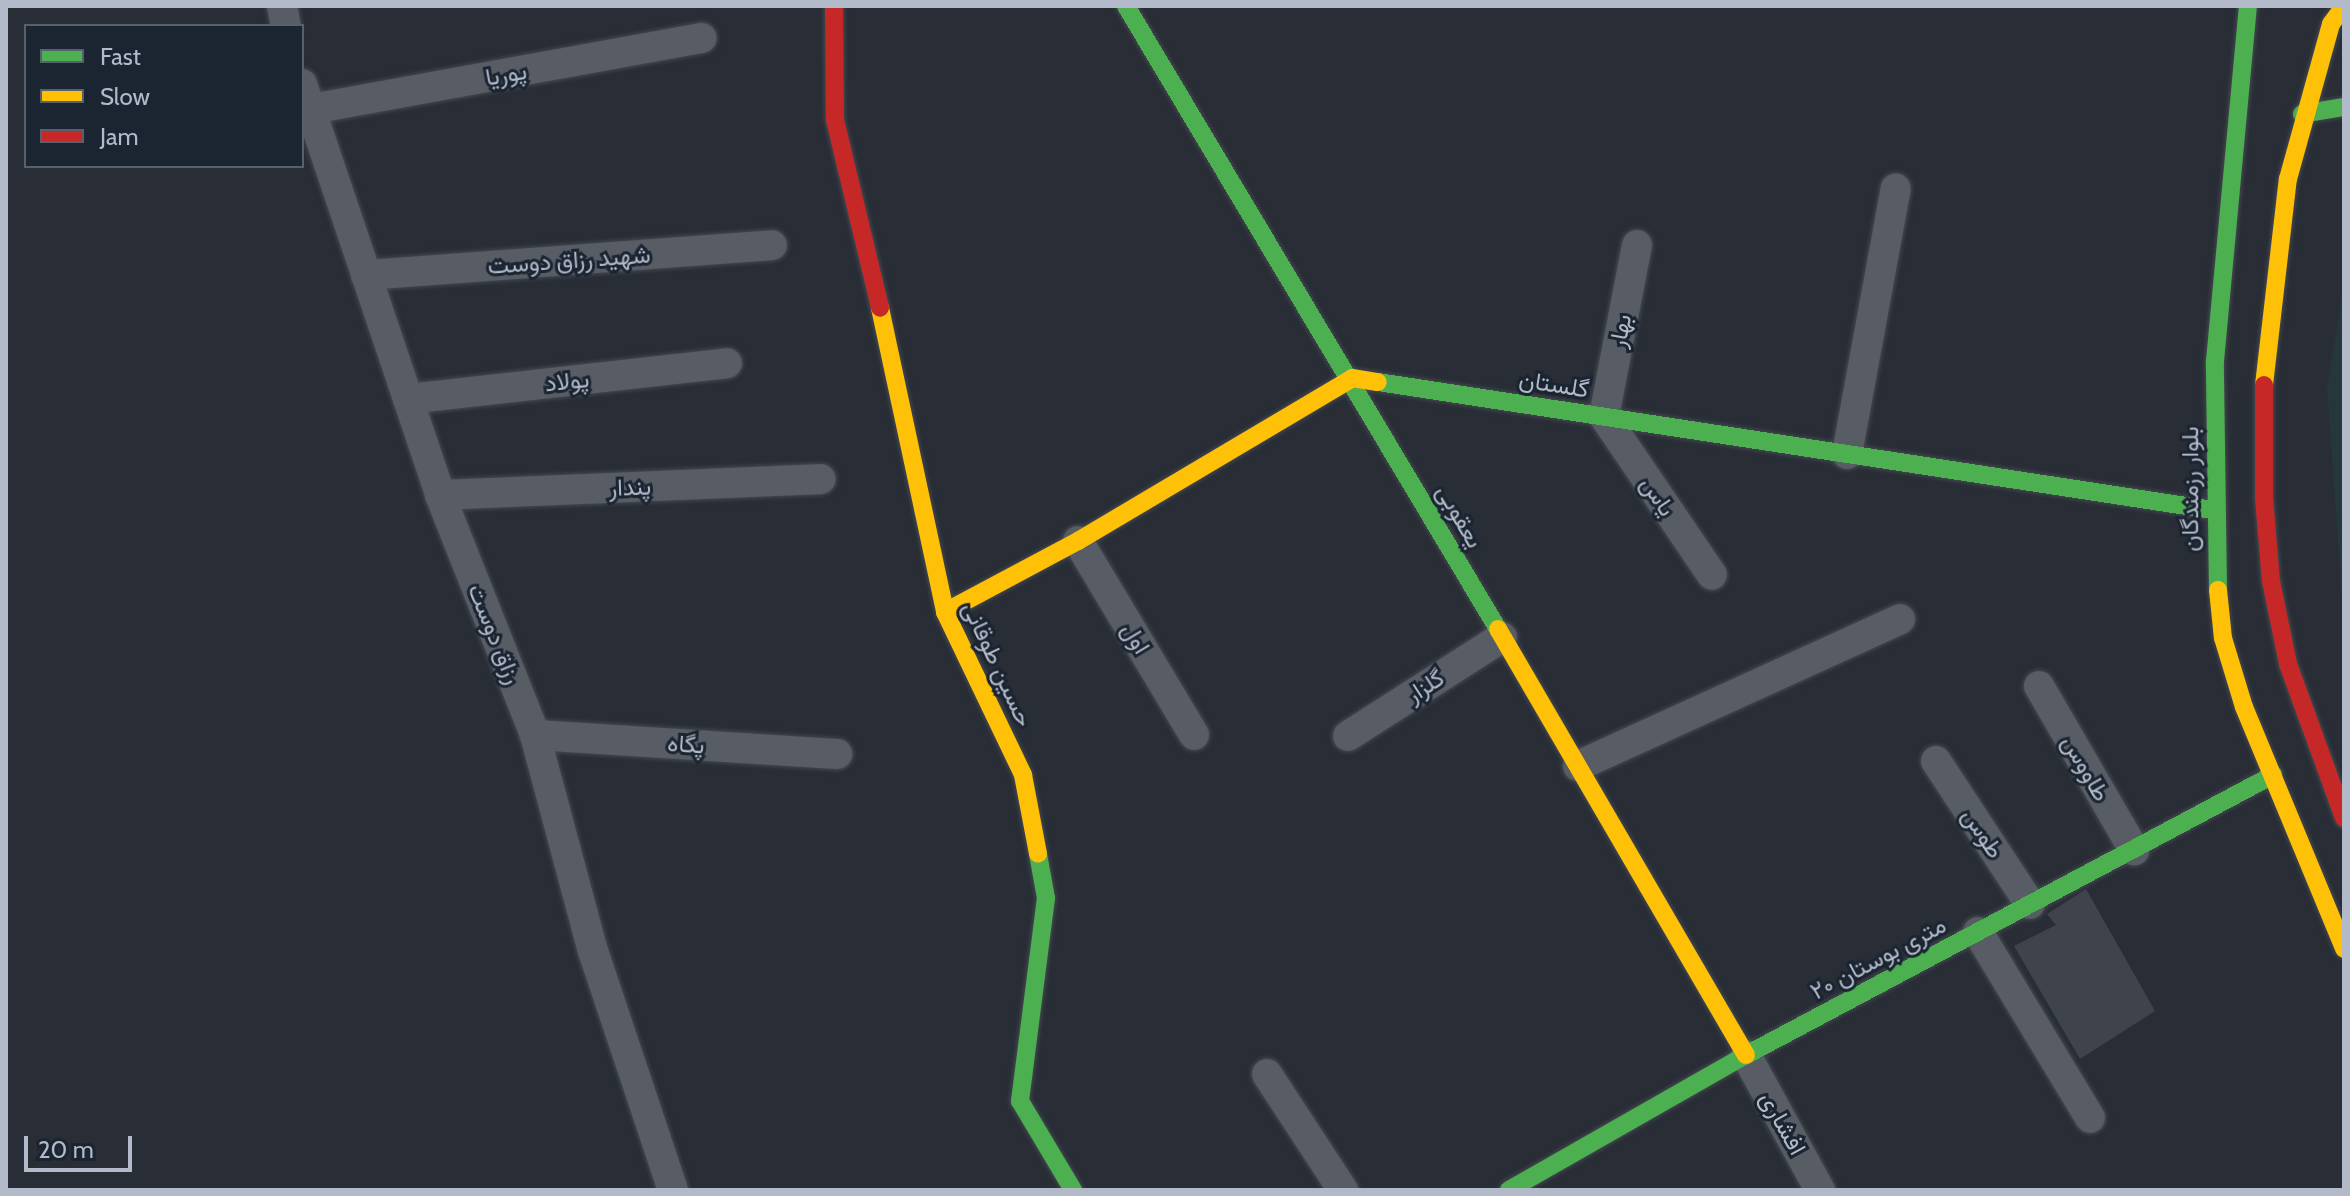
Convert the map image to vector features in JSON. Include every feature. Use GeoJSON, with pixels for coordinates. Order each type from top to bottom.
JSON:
{"type":"FeatureCollection","features":[{"type":"Feature","properties":{"kind":"street","name":"حسین طوقانی"},"geometry":{"type":"LineString","coordinates":[[834,6],[835,120],[870,255],[945,612],[1023,775],[1046,898],[1020,1101],[1073,1190]]}},
{"type":"Feature","properties":{"kind":"street","name":"یعقوبی"},"geometry":{"type":"LineString","coordinates":[[1126,6],[1352,378],[1746,1055]]}},
{"type":"Feature","properties":{"kind":"street","name":"بلوار رزمندگان"},"geometry":{"type":"LineString","coordinates":[[2248,6],[2215,361],[2213,510],[2223,638],[2244,707],[2344,949]]}},
{"type":"Feature","properties":{"kind":"street"},"geometry":{"type":"LineString","coordinates":[[2343,817],[2293,675],[2271,581],[2264,382],[2286,194],[2302,114],[2331,24],[2344,6]]}},
{"type":"Feature","properties":{"kind":"street","name":"پوریا"},"geometry":{"type":"LineString","coordinates":[[306,97],[702,38]]}},
{"type":"Feature","properties":{"kind":"street","name":"رزاق دوست"},"geometry":{"type":"LineString","coordinates":[[306,97],[440,495],[535,735],[593,951],[673,1190]]}},
{"type":"Feature","properties":{"kind":"street"},"geometry":{"type":"LineString","coordinates":[[2302,114],[2344,107]]}},
{"type":"Feature","properties":{"kind":"street"},"geometry":{"type":"LineString","coordinates":[[1847,454],[1896,188]]}},
{"type":"Feature","properties":{"kind":"street","name":"شهید رزاق دوست"},"geometry":{"type":"LineString","coordinates":[[366,275],[772,245]]}},
{"type":"Feature","properties":{"kind":"street","name":"بهار"},"geometry":{"type":"LineString","coordinates":[[1604,416],[1637,245]]}},
{"type":"Feature","properties":{"kind":"street","name":"پولاد"},"geometry":{"type":"LineString","coordinates":[[408,399],[727,363]]}},
{"type":"Feature","properties":{"kind":"street"},"geometry":{"type":"LineString","coordinates":[[945,612],[1078,541],[1352,378]]}},
{"type":"Feature","properties":{"kind":"street","name":"گلستان"},"geometry":{"type":"LineString","coordinates":[[1352,378],[2213,510]]}},
{"type":"Feature","properties":{"kind":"street","name":"یاس"},"geometry":{"type":"LineString","coordinates":[[1604,416],[1712,575]]}},
{"type":"Feature","properties":{"kind":"street","name":"پندار"},"geometry":{"type":"LineString","coordinates":[[440,495],[821,479]]}},
{"type":"Feature","properties":{"kind":"street","name":"اول"},"geometry":{"type":"LineString","coordinates":[[1078,541],[1194,735]]}},
{"type":"Feature","properties":{"kind":"street"},"geometry":{"type":"LineString","coordinates":[[1578,766],[1900,619]]}},
{"type":"Feature","properties":{"kind":"street","name":"گلزار"},"geometry":{"type":"LineString","coordinates":[[1348,736],[1502,637]]}},
{"type":"Feature","properties":{"kind":"street","name":"طاووس"},"geometry":{"type":"LineString","coordinates":[[2039,686],[2134,850]]}},
{"type":"Feature","properties":{"kind":"street","name":"پگاه"},"geometry":{"type":"LineString","coordinates":[[535,735],[837,754]]}},
{"type":"Feature","properties":{"kind":"street","name":"طوس"},"geometry":{"type":"LineString","coordinates":[[1936,761],[2030,904]]}},
{"type":"Feature","properties":{"kind":"street","name":"۲۰ متری بوستان"},"geometry":{"type":"LineString","coordinates":[[1509,1190],[1746,1055],[2273,775]]}},
{"type":"Feature","properties":{"kind":"street"},"geometry":{"type":"LineString","coordinates":[[1978,932],[2090,1118]]}},
{"type":"Feature","properties":{"kind":"street","name":"افشاری"},"geometry":{"type":"LineString","coordinates":[[1746,1055],[1820,1190]]}},
{"type":"Feature","properties":{"kind":"street"},"geometry":{"type":"LineString","coordinates":[[1267,1074],[1343,1190]]}},
{"type":"Feature","properties":{"kind":"shaded area"},"geometry":{"type":"Polygon","coordinates":[[[2344,284],[2344,629],[2327,388],[2344,284]]]}},
{"type":"Feature","properties":{"kind":"building"},"geometry":{"type":"Polygon","coordinates":[[[2086,889],[2155,1011],[2080,1059],[2014,946],[2056,925],[2047,914],[2086,889]]]}},
{"type":"Feature","properties":{"kind":"traffic: fast"},"geometry":{"type":"LineString","coordinates":[[1126,6],[1498,629]]}},
{"type":"Feature","properties":{"kind":"traffic: fast"},"geometry":{"type":"LineString","coordinates":[[2218,590],[2215,361],[2248,6]]}},
{"type":"Feature","properties":{"kind":"traffic: fast"},"geometry":{"type":"LineString","coordinates":[[2302,114],[2344,107]]}},
{"type":"Feature","properties":{"kind":"traffic: fast"},"geometry":{"type":"LineString","coordinates":[[1378,382],[2213,510]]}},
{"type":"Feature","properties":{"kind":"traffic: fast"},"geometry":{"type":"LineString","coordinates":[[1509,1190],[1746,1055],[2273,775]]}},
{"type":"Feature","properties":{"kind":"traffic: fast"},"geometry":{"type":"LineString","coordinates":[[1038,854],[1046,898],[1020,1101],[1073,1190]]}},
{"type":"Feature","properties":{"kind":"traffic: slow"},"geometry":{"type":"LineString","coordinates":[[2264,385],[2288,179],[2331,24],[2344,6]]}},
{"type":"Feature","properties":{"kind":"traffic: slow"},"geometry":{"type":"LineString","coordinates":[[880,308],[945,612],[1023,775],[1038,854]]}},
{"type":"Feature","properties":{"kind":"traffic: slow"},"geometry":{"type":"LineString","coordinates":[[945,612],[1078,541],[1352,378],[1378,382]]}},
{"type":"Feature","properties":{"kind":"traffic: slow"},"geometry":{"type":"LineString","coordinates":[[2218,590],[2223,638],[2244,707],[2344,949]]}},
{"type":"Feature","properties":{"kind":"traffic: slow"},"geometry":{"type":"LineString","coordinates":[[1498,629],[1746,1055]]}},
{"type":"Feature","properties":{"kind":"traffic: jam"},"geometry":{"type":"LineString","coordinates":[[834,6],[835,120],[880,308]]}},
{"type":"Feature","properties":{"kind":"traffic: jam"},"geometry":{"type":"LineString","coordinates":[[2264,385],[2264,498],[2271,581],[2288,664],[2344,818]]}}]}
